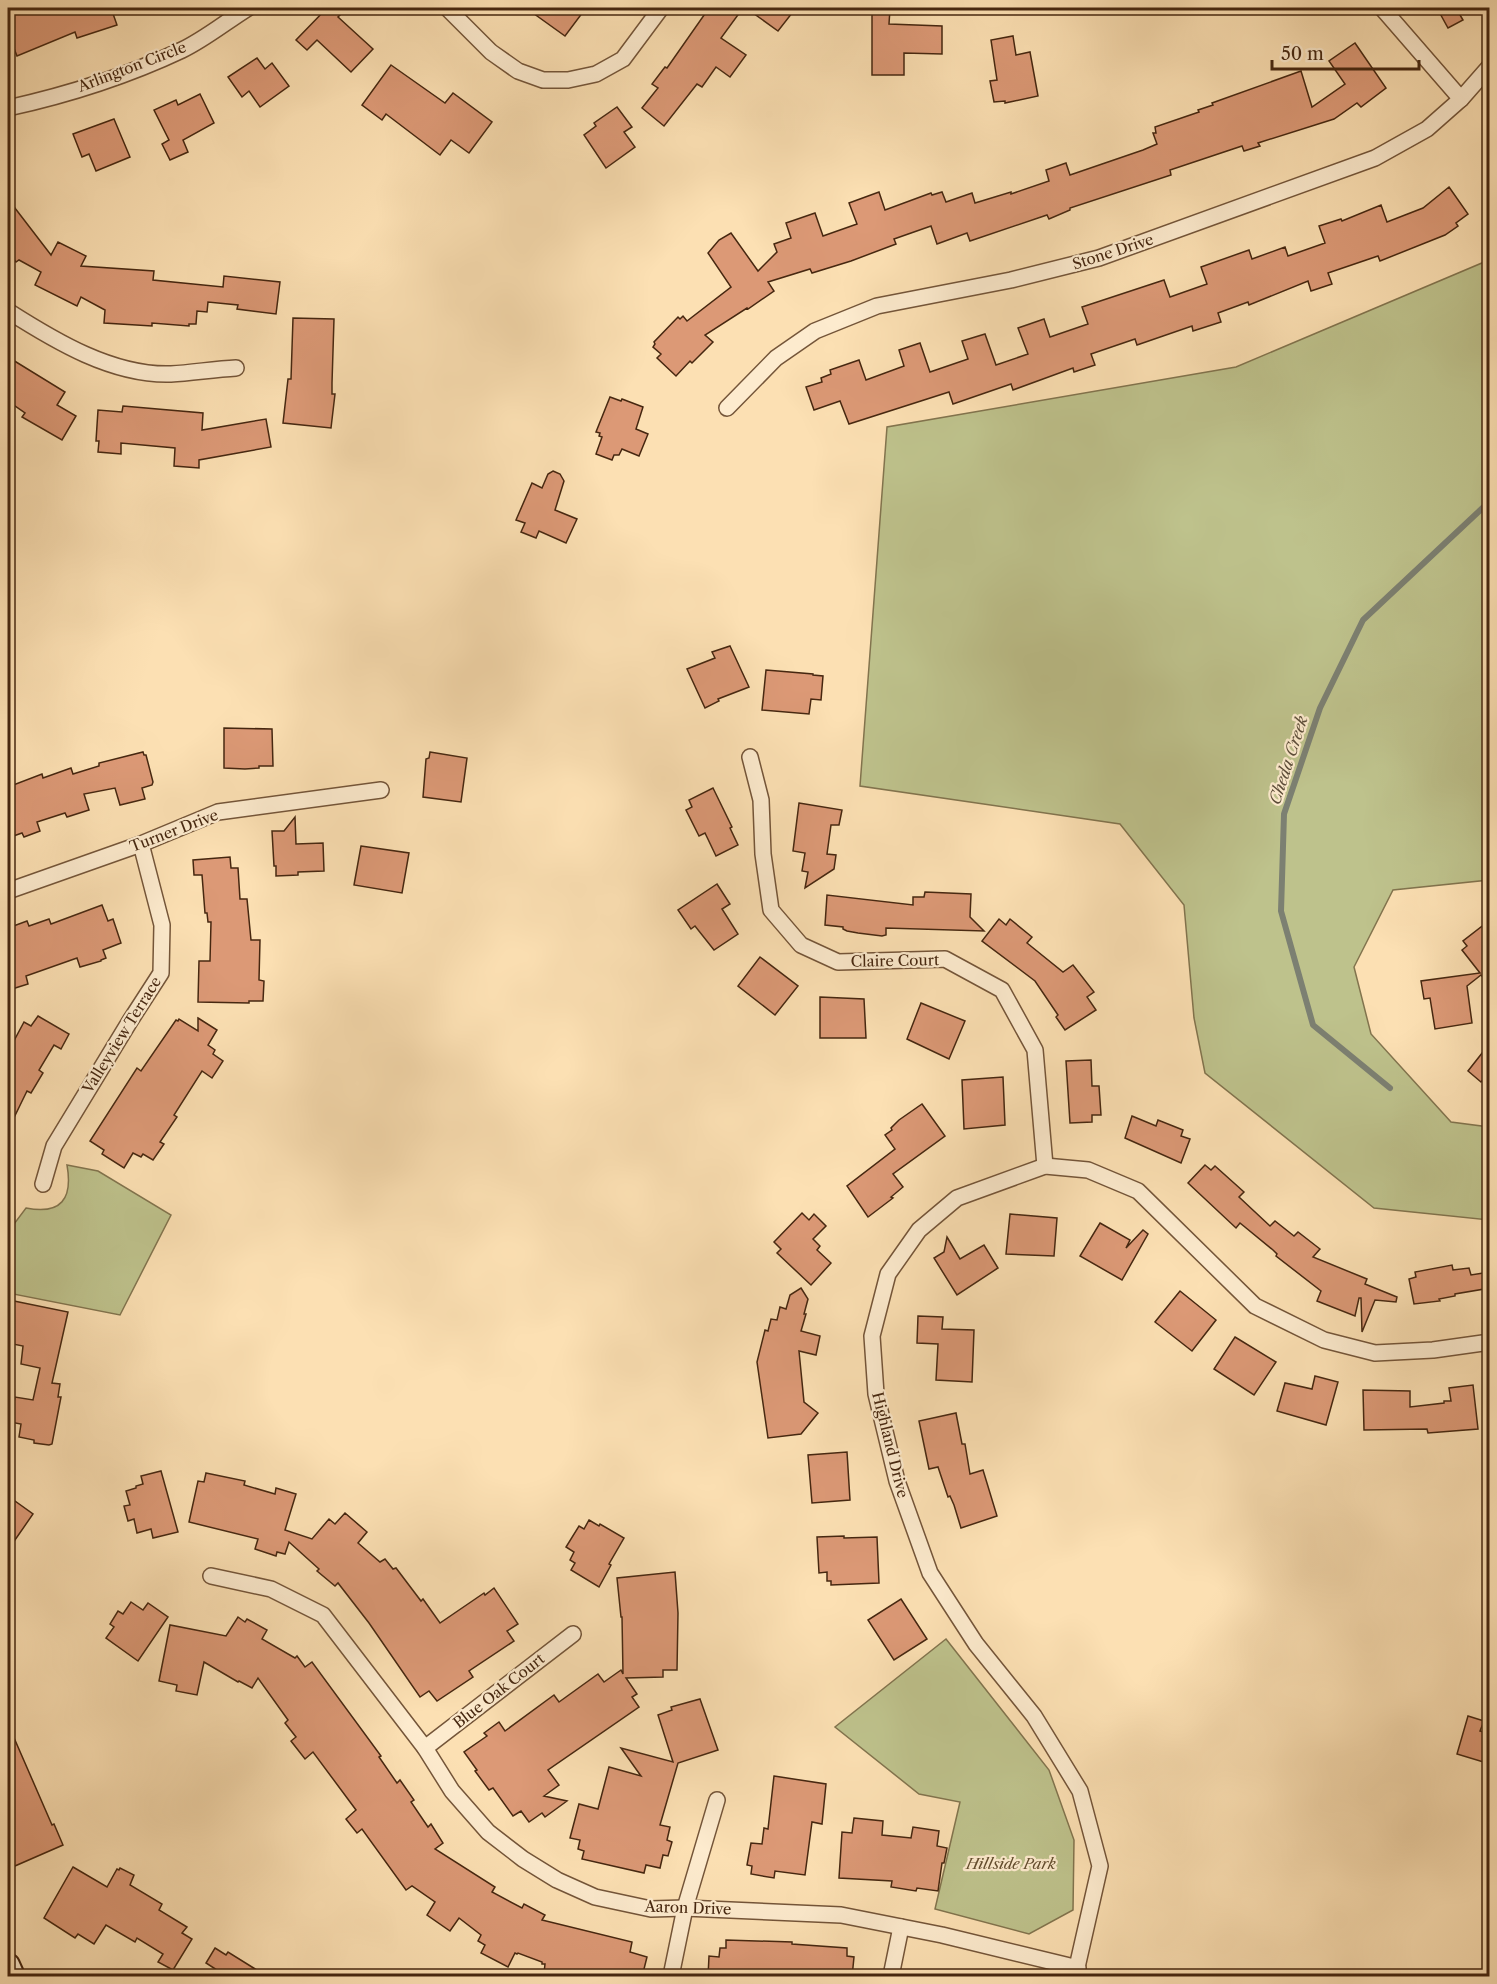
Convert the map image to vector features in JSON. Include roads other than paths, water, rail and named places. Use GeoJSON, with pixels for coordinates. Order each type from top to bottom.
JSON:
{"type":"FeatureCollection","features":[{"type":"Feature","properties":{"kind":"main road"},"geometry":{"type":"LineString","coordinates":[[8,1965],[13,1977]]}},
{"type":"Feature","properties":{"kind":"street","name":"Arlington Circle"},"geometry":{"type":"LineString","coordinates":[[8,108],[45,100],[120,75],[183,49],[248,8]]}},
{"type":"Feature","properties":{"kind":"street"},"geometry":{"type":"LineString","coordinates":[[447,8],[490,52],[518,70],[543,80],[568,80],[596,74],[623,59],[661,8]]}},
{"type":"Feature","properties":{"kind":"street"},"geometry":{"type":"LineString","coordinates":[[1383,8],[1461,99]]}},
{"type":"Feature","properties":{"kind":"street","name":"Stone Drive"},"geometry":{"type":"LineString","coordinates":[[727,408],[776,358],[815,331],[877,306],[1011,280],[1099,258],[1375,158],[1427,129],[1461,99],[1490,66]]}},
{"type":"Feature","properties":{"kind":"street"},"geometry":{"type":"LineString","coordinates":[[8,311],[46,335],[96,359],[130,369],[169,374],[236,368]]}},
{"type":"Feature","properties":{"kind":"street","name":"Claire Court"},"geometry":{"type":"LineString","coordinates":[[750,757],[761,800],[763,854],[771,910],[801,945],[838,962],[945,959],[1002,990],[1035,1050],[1046,1166]]}},
{"type":"Feature","properties":{"kind":"street","name":"Turner Drive"},"geometry":{"type":"LineString","coordinates":[[8,891],[141,844],[218,812],[381,790]]}},
{"type":"Feature","properties":{"kind":"street","name":"Valleyview Terrace"},"geometry":{"type":"LineString","coordinates":[[43,1184],[54,1146],[161,973],[162,925],[141,844]]}},
{"type":"Feature","properties":{"kind":"street","name":"Highland Drive"},"geometry":{"type":"LineString","coordinates":[[1077,1972],[1100,1866],[1080,1791],[1035,1716],[976,1644],[930,1573],[897,1481],[876,1394],[872,1336],[888,1274],[919,1230],[957,1198],[1046,1166],[1088,1170],[1138,1191],[1255,1306],[1324,1341],[1375,1353],[1433,1350],[1490,1342]]}},
{"type":"Feature","properties":{"kind":"street","name":"Aaron Drive"},"geometry":{"type":"LineString","coordinates":[[211,1576],[270,1589],[323,1615],[425,1748],[452,1791],[488,1832],[523,1859],[557,1880],[596,1897],[651,1909],[685,1908],[841,1915],[901,1927],[1077,1972]]}},
{"type":"Feature","properties":{"kind":"street","name":"Blue Oak Court"},"geometry":{"type":"LineString","coordinates":[[425,1748],[573,1634]]}},
{"type":"Feature","properties":{"kind":"street"},"geometry":{"type":"LineString","coordinates":[[671,1977],[685,1908],[717,1800]]}},
{"type":"Feature","properties":{"kind":"street"},"geometry":{"type":"LineString","coordinates":[[891,1977],[901,1927]]}},
{"type":"Feature","properties":{"kind":"waterway","name":"Cheda Creek"},"geometry":{"type":"LineString","coordinates":[[1390,1088],[1313,1025],[1281,911],[1284,814],[1320,708],[1363,620],[1490,501]]}},
{"type":"Feature","properties":{"kind":"park label","name":"Hillside Park"},"geometry":{"type":"Point","coordinates":[1011,1864]}}]}
